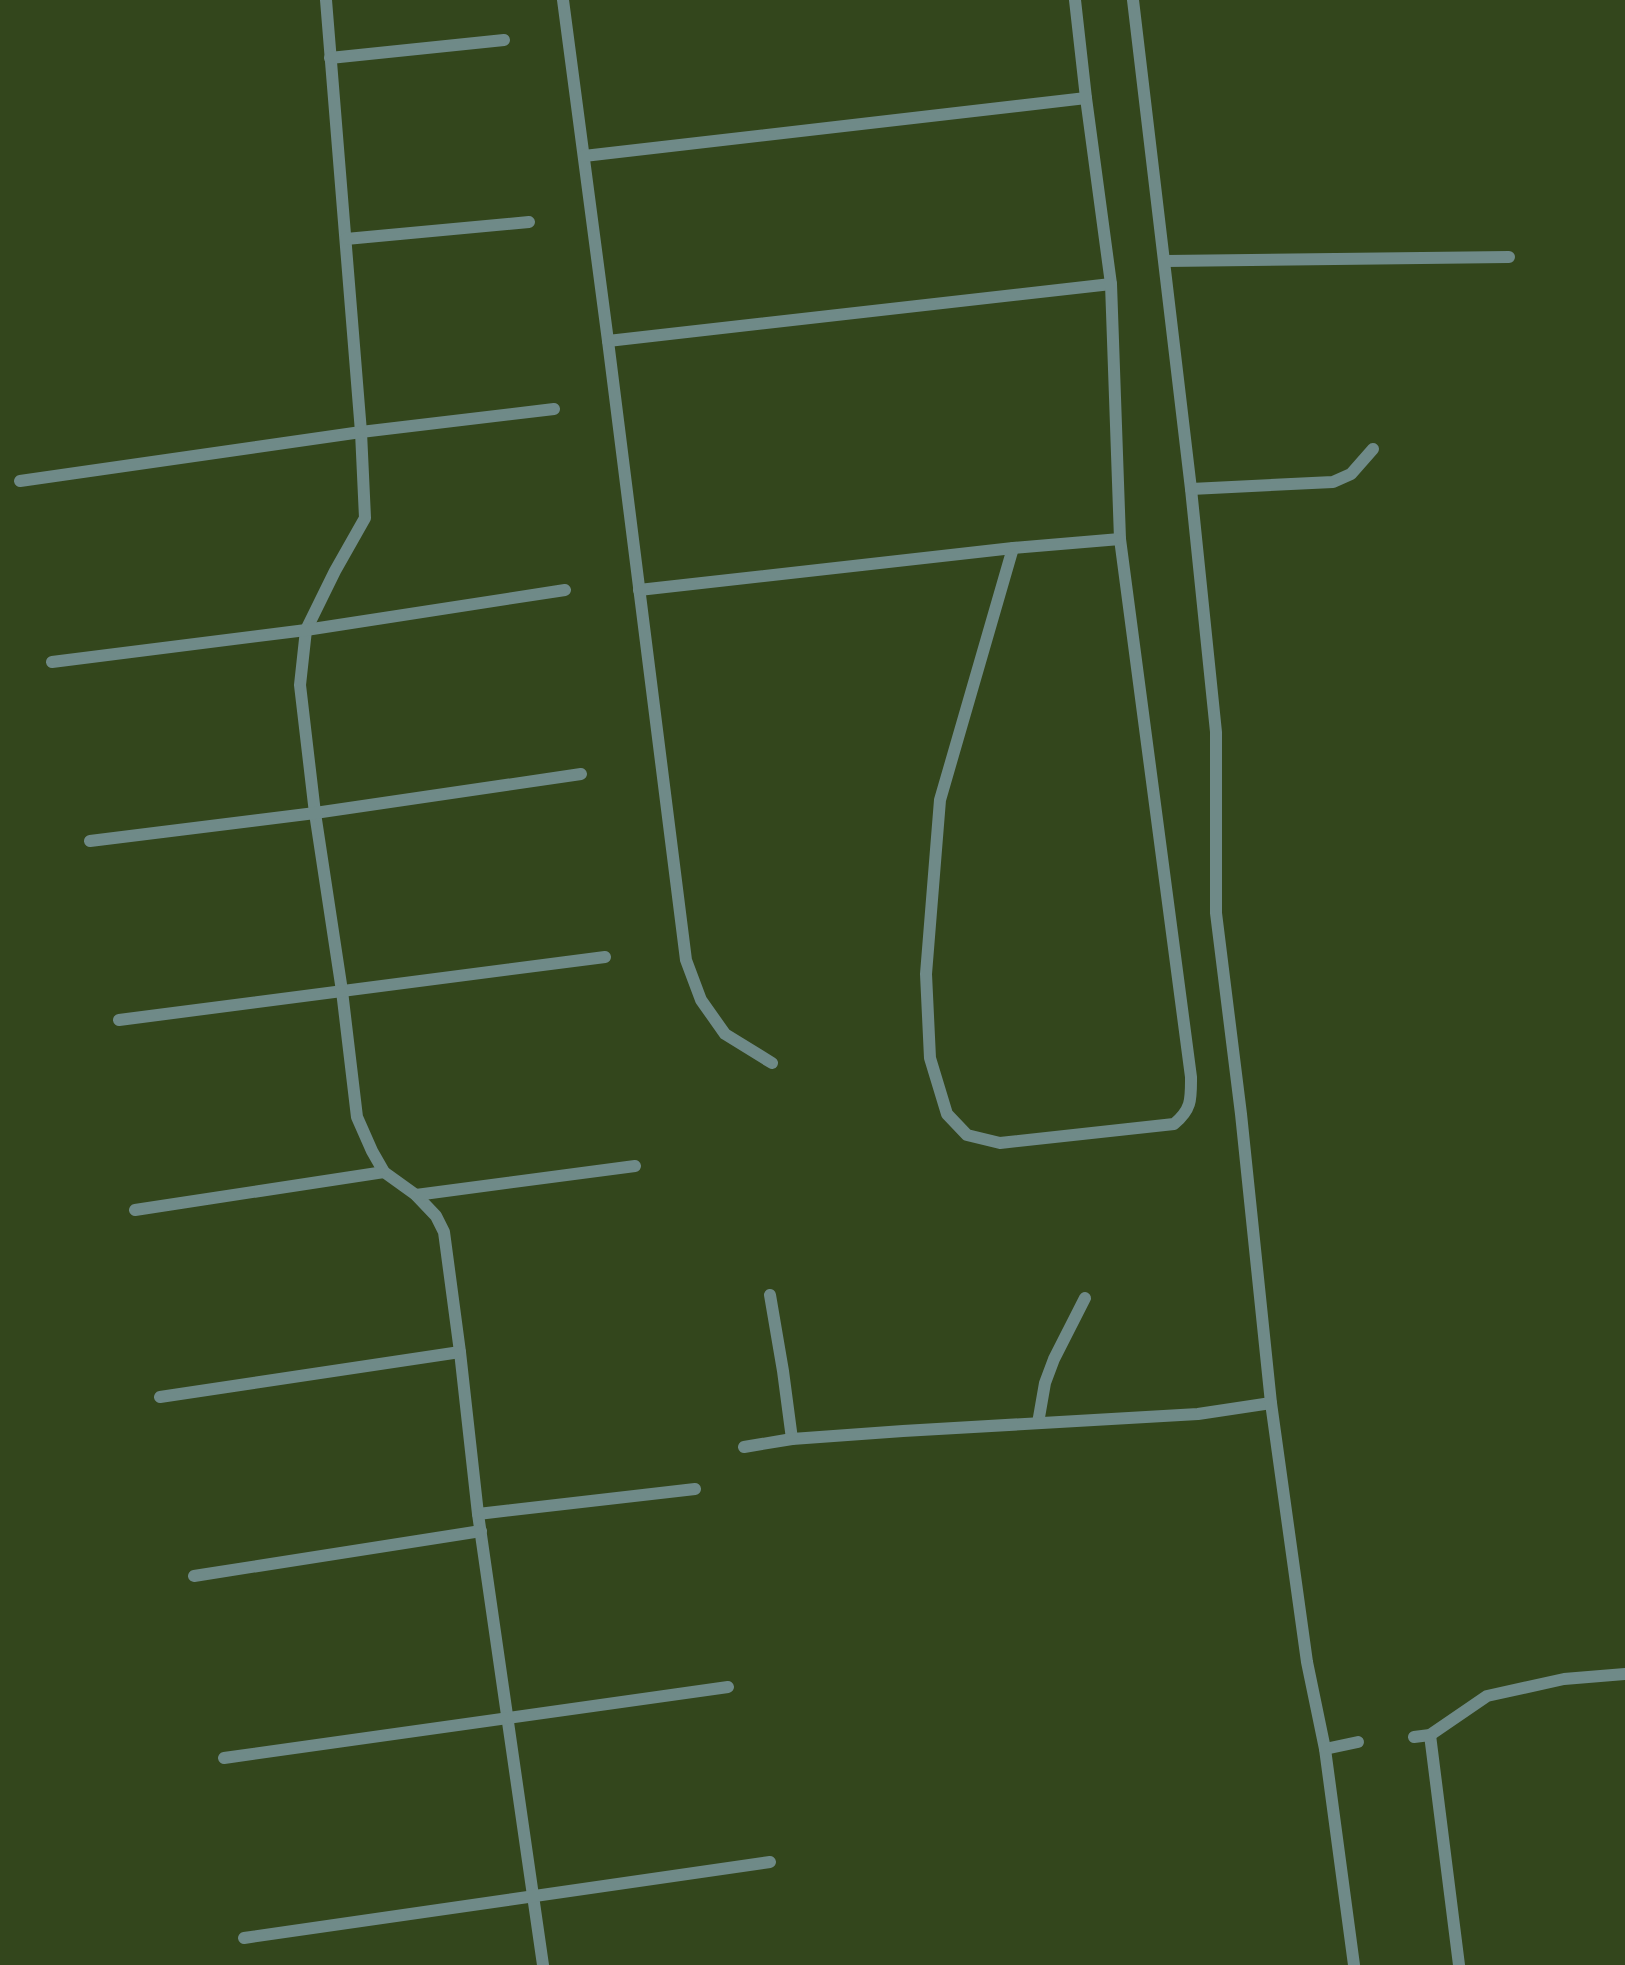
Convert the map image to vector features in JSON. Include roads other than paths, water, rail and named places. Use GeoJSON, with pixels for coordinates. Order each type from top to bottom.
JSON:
{"type":"FeatureCollection","features":[{"type":"Feature","properties":{"kind":"street"},"geometry":{"type":"LineString","coordinates":[[326,0],[361,432],[365,518],[335,571],[306,630],[300,685],[315,813],[342,991],[357,1117],[384,1172],[416,1195],[436,1216],[444,1233],[478,1514],[543,1965]]}},
{"type":"Feature","properties":{"kind":"street"},"geometry":{"type":"LineString","coordinates":[[563,0],[686,960],[701,1000],[725,1034],[772,1063]]}},
{"type":"Feature","properties":{"kind":"street"},"geometry":{"type":"LineString","coordinates":[[1013,548],[940,800],[926,974],[930,1058],[947,1114],[967,1135],[1000,1143],[1174,1124],[1185,1116],[1191,1101],[1191,1077],[1120,539],[1111,284],[1075,0]]}},
{"type":"Feature","properties":{"kind":"street"},"geometry":{"type":"LineString","coordinates":[[1133,0],[1166,261],[1216,732],[1216,913],[1241,1114],[1271,1403],[1307,1662],[1325,1749],[1354,1965]]}},
{"type":"Feature","properties":{"kind":"street"},"geometry":{"type":"LineString","coordinates":[[330,58],[504,40]]}},
{"type":"Feature","properties":{"kind":"street"},"geometry":{"type":"LineString","coordinates":[[584,156],[1086,98]]}},
{"type":"Feature","properties":{"kind":"street"},"geometry":{"type":"LineString","coordinates":[[346,239],[529,222]]}},
{"type":"Feature","properties":{"kind":"street"},"geometry":{"type":"LineString","coordinates":[[1166,261],[1509,257]]}},
{"type":"Feature","properties":{"kind":"street"},"geometry":{"type":"LineString","coordinates":[[608,341],[1111,284]]}},
{"type":"Feature","properties":{"kind":"street"},"geometry":{"type":"LineString","coordinates":[[20,482],[361,432],[554,409]]}},
{"type":"Feature","properties":{"kind":"street"},"geometry":{"type":"LineString","coordinates":[[1191,489],[1333,483],[1351,474],[1372,449]]}},
{"type":"Feature","properties":{"kind":"street"},"geometry":{"type":"LineString","coordinates":[[639,590],[1013,548],[1120,539]]}},
{"type":"Feature","properties":{"kind":"street"},"geometry":{"type":"LineString","coordinates":[[52,662],[306,630],[565,590]]}},
{"type":"Feature","properties":{"kind":"street"},"geometry":{"type":"LineString","coordinates":[[90,841],[315,813],[581,774]]}},
{"type":"Feature","properties":{"kind":"street"},"geometry":{"type":"LineString","coordinates":[[119,1020],[605,957]]}},
{"type":"Feature","properties":{"kind":"street"},"geometry":{"type":"LineString","coordinates":[[416,1195],[635,1166]]}},
{"type":"Feature","properties":{"kind":"street"},"geometry":{"type":"LineString","coordinates":[[135,1210],[384,1172]]}},
{"type":"Feature","properties":{"kind":"street"},"geometry":{"type":"LineString","coordinates":[[770,1296],[792,1440]]}},
{"type":"Feature","properties":{"kind":"street"},"geometry":{"type":"LineString","coordinates":[[1038,1423],[1045,1383],[1054,1359],[1085,1298]]}},
{"type":"Feature","properties":{"kind":"street"},"geometry":{"type":"LineString","coordinates":[[160,1397],[460,1352]]}},
{"type":"Feature","properties":{"kind":"street"},"geometry":{"type":"LineString","coordinates":[[744,1447],[792,1440],[1198,1413],[1271,1403]]}},
{"type":"Feature","properties":{"kind":"street"},"geometry":{"type":"LineString","coordinates":[[478,1514],[695,1489]]}},
{"type":"Feature","properties":{"kind":"street"},"geometry":{"type":"LineString","coordinates":[[194,1576],[481,1531]]}},
{"type":"Feature","properties":{"kind":"street"},"geometry":{"type":"LineString","coordinates":[[1414,1737],[1430,1735],[1487,1696],[1564,1679],[1625,1674]]}},
{"type":"Feature","properties":{"kind":"street"},"geometry":{"type":"LineString","coordinates":[[224,1758],[728,1687]]}},
{"type":"Feature","properties":{"kind":"street"},"geometry":{"type":"LineString","coordinates":[[1430,1735],[1460,1965]]}},
{"type":"Feature","properties":{"kind":"street"},"geometry":{"type":"LineString","coordinates":[[1325,1749],[1358,1742]]}},
{"type":"Feature","properties":{"kind":"street"},"geometry":{"type":"LineString","coordinates":[[244,1938],[770,1862]]}}]}
